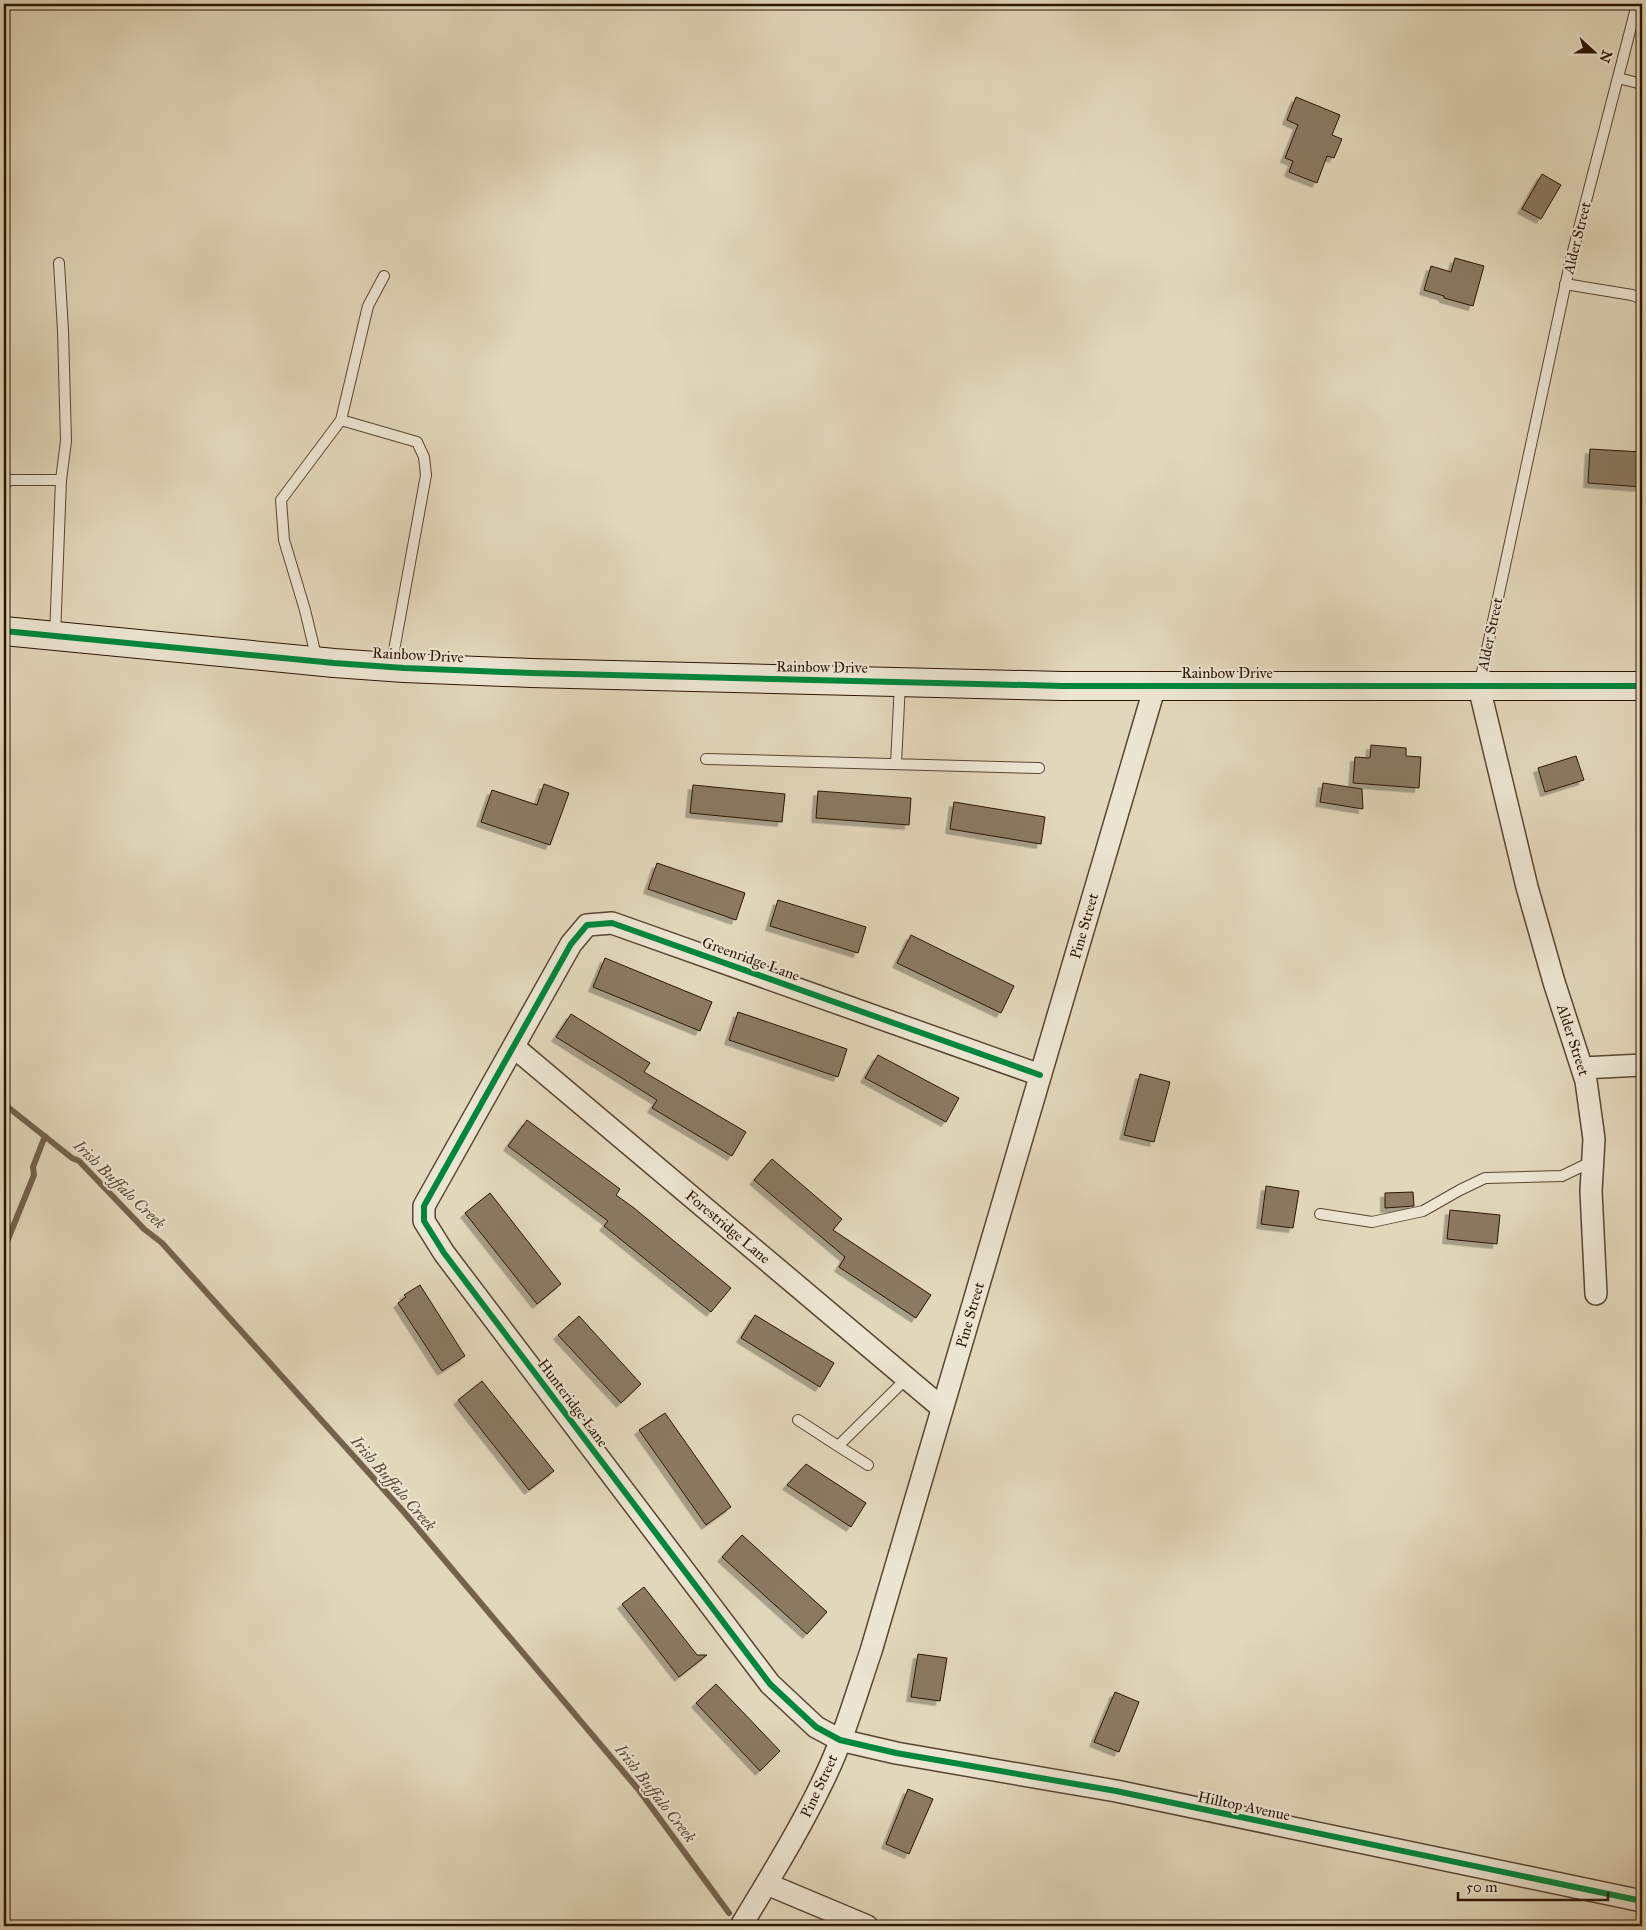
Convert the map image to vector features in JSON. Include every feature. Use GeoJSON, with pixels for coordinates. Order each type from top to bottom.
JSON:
{"type":"FeatureCollection","features":[{"type":"Feature","properties":{"kind":"street","name":"Rainbow Drive"},"geometry":{"type":"LineString","coordinates":[[4,632],[391,667],[531,673],[1052,686],[1642,686]]}},
{"type":"Feature","properties":{"kind":"street","name":"Pine Street"},"geometry":{"type":"LineString","coordinates":[[741,1926],[780,1863],[823,1783],[871,1651],[1155,686]]}},
{"type":"Feature","properties":{"kind":"street","name":"Alder Street"},"geometry":{"type":"LineString","coordinates":[[1479,687],[1527,887],[1554,982],[1586,1081],[1594,1139],[1591,1192],[1596,1294]]}},
{"type":"Feature","properties":{"kind":"street","name":"Greenridge Lane"},"geometry":{"type":"LineString","coordinates":[[514,1048],[571,944],[587,924],[612,923],[1040,1075]]}},
{"type":"Feature","properties":{"kind":"street","name":"Forestridge Lane"},"geometry":{"type":"LineString","coordinates":[[514,1048],[942,1408]]}},
{"type":"Feature","properties":{"kind":"street","name":"Hunteridge Lane"},"geometry":{"type":"LineString","coordinates":[[514,1048],[424,1206],[424,1221],[444,1253],[770,1684],[816,1727],[840,1740]]}},
{"type":"Feature","properties":{"kind":"street"},"geometry":{"type":"LineString","coordinates":[[1583,1068],[1642,1065]]}},
{"type":"Feature","properties":{"kind":"street","name":"Hilltop Avenue"},"geometry":{"type":"LineString","coordinates":[[840,1740],[896,1753],[1116,1791],[1642,1901]]}},
{"type":"Feature","properties":{"kind":"street"},"geometry":{"type":"LineString","coordinates":[[767,1884],[867,1926]]}},
{"type":"Feature","properties":{"kind":"lane","name":"Alder Street"},"geometry":{"type":"LineString","coordinates":[[1479,687],[1566,284],[1637,4]]}},
{"type":"Feature","properties":{"kind":"lane"},"geometry":{"type":"LineString","coordinates":[[1618,78],[1642,84]]}},
{"type":"Feature","properties":{"kind":"lane"},"geometry":{"type":"LineString","coordinates":[[56,636],[61,480],[66,441],[59,263]]}},
{"type":"Feature","properties":{"kind":"lane"},"geometry":{"type":"LineString","coordinates":[[317,661],[305,610],[284,540],[282,500],[341,420],[368,306],[384,276]]}},
{"type":"Feature","properties":{"kind":"lane"},"geometry":{"type":"LineString","coordinates":[[1566,284],[1632,295],[1642,299]]}},
{"type":"Feature","properties":{"kind":"lane"},"geometry":{"type":"LineString","coordinates":[[341,420],[417,442],[424,457],[426,476],[391,667]]}},
{"type":"Feature","properties":{"kind":"lane"},"geometry":{"type":"LineString","coordinates":[[4,485],[9,480],[61,480]]}},
{"type":"Feature","properties":{"kind":"lane"},"geometry":{"type":"LineString","coordinates":[[896,764],[900,682]]}},
{"type":"Feature","properties":{"kind":"lane"},"geometry":{"type":"LineString","coordinates":[[706,759],[1039,768]]}},
{"type":"Feature","properties":{"kind":"lane"},"geometry":{"type":"LineString","coordinates":[[1320,1214],[1372,1222],[1423,1212],[1485,1178],[1562,1176],[1593,1162]]}},
{"type":"Feature","properties":{"kind":"lane"},"geometry":{"type":"LineString","coordinates":[[838,1446],[907,1378]]}},
{"type":"Feature","properties":{"kind":"lane"},"geometry":{"type":"LineString","coordinates":[[798,1420],[868,1466]]}},
{"type":"Feature","properties":{"kind":"building"},"geometry":{"type":"Polygon","coordinates":[[[1296,97],[1340,115],[1332,135],[1342,139],[1334,158],[1327,156],[1317,183],[1289,172],[1293,161],[1285,158],[1298,125],[1287,120],[1296,97]]]}},
{"type":"Feature","properties":{"kind":"building"},"geometry":{"type":"Polygon","coordinates":[[[1542,174],[1561,185],[1541,219],[1522,209],[1542,174]]]}},
{"type":"Feature","properties":{"kind":"building"},"geometry":{"type":"Polygon","coordinates":[[[1455,258],[1484,266],[1473,306],[1424,290],[1431,266],[1451,272],[1455,258]]]}},
{"type":"Feature","properties":{"kind":"building"},"geometry":{"type":"Polygon","coordinates":[[[1590,449],[1642,452],[1642,487],[1588,483],[1590,449]]]}},
{"type":"Feature","properties":{"kind":"building"},"geometry":{"type":"Polygon","coordinates":[[[1371,745],[1406,748],[1406,756],[1421,757],[1419,788],[1353,783],[1355,757],[1370,758],[1371,745]]]}},
{"type":"Feature","properties":{"kind":"building"},"geometry":{"type":"Polygon","coordinates":[[[1576,756],[1584,780],[1545,792],[1538,768],[1576,756]]]}},
{"type":"Feature","properties":{"kind":"building"},"geometry":{"type":"Polygon","coordinates":[[[1323,783],[1362,789],[1363,809],[1320,802],[1323,783]]]}},
{"type":"Feature","properties":{"kind":"building"},"geometry":{"type":"Polygon","coordinates":[[[544,784],[569,793],[550,845],[481,822],[492,790],[537,805],[544,784]]]}},
{"type":"Feature","properties":{"kind":"building"},"geometry":{"type":"Polygon","coordinates":[[[693,785],[785,794],[782,822],[690,813],[693,785]]]}},
{"type":"Feature","properties":{"kind":"building"},"geometry":{"type":"Polygon","coordinates":[[[818,791],[911,798],[909,825],[816,818],[818,791]]]}},
{"type":"Feature","properties":{"kind":"building"},"geometry":{"type":"Polygon","coordinates":[[[954,802],[1045,817],[1041,844],[950,829],[954,802]]]}},
{"type":"Feature","properties":{"kind":"building"},"geometry":{"type":"Polygon","coordinates":[[[657,863],[745,893],[736,920],[648,889],[657,863]]]}},
{"type":"Feature","properties":{"kind":"building"},"geometry":{"type":"Polygon","coordinates":[[[778,900],[866,927],[858,953],[770,926],[778,900]]]}},
{"type":"Feature","properties":{"kind":"building"},"geometry":{"type":"Polygon","coordinates":[[[911,935],[1014,986],[1001,1013],[897,963],[911,935]]]}},
{"type":"Feature","properties":{"kind":"building"},"geometry":{"type":"Polygon","coordinates":[[[605,958],[712,1002],[700,1031],[593,987],[605,958]]]}},
{"type":"Feature","properties":{"kind":"building"},"geometry":{"type":"Polygon","coordinates":[[[738,1012],[847,1049],[838,1077],[729,1040],[738,1012]]]}},
{"type":"Feature","properties":{"kind":"building"},"geometry":{"type":"Polygon","coordinates":[[[571,1014],[650,1063],[644,1072],[746,1132],[732,1156],[652,1108],[657,1100],[556,1037],[571,1014]]]}},
{"type":"Feature","properties":{"kind":"building"},"geometry":{"type":"Polygon","coordinates":[[[878,1055],[959,1098],[946,1122],[865,1078],[878,1055]]]}},
{"type":"Feature","properties":{"kind":"building"},"geometry":{"type":"Polygon","coordinates":[[[1140,1074],[1170,1082],[1154,1142],[1124,1135],[1140,1074]]]}},
{"type":"Feature","properties":{"kind":"building"},"geometry":{"type":"Polygon","coordinates":[[[527,1120],[620,1189],[616,1195],[731,1288],[711,1312],[604,1226],[608,1221],[508,1146],[527,1120]]]}},
{"type":"Feature","properties":{"kind":"building"},"geometry":{"type":"Polygon","coordinates":[[[772,1159],[842,1219],[833,1230],[931,1295],[916,1318],[839,1267],[845,1257],[754,1180],[772,1159]]]}},
{"type":"Feature","properties":{"kind":"building"},"geometry":{"type":"Polygon","coordinates":[[[1266,1186],[1299,1191],[1293,1228],[1261,1224],[1266,1186]]]}},
{"type":"Feature","properties":{"kind":"building"},"geometry":{"type":"Polygon","coordinates":[[[1413,1192],[1414,1206],[1385,1208],[1385,1193],[1413,1192]]]}},
{"type":"Feature","properties":{"kind":"building"},"geometry":{"type":"Polygon","coordinates":[[[490,1193],[561,1284],[537,1304],[465,1213],[490,1193]]]}},
{"type":"Feature","properties":{"kind":"building"},"geometry":{"type":"Polygon","coordinates":[[[1450,1210],[1500,1215],[1497,1244],[1447,1239],[1450,1210]]]}},
{"type":"Feature","properties":{"kind":"building"},"geometry":{"type":"Polygon","coordinates":[[[420,1285],[465,1356],[442,1371],[398,1303],[406,1297],[404,1295],[420,1285]]]}},
{"type":"Feature","properties":{"kind":"building"},"geometry":{"type":"Polygon","coordinates":[[[755,1315],[834,1363],[820,1387],[741,1338],[755,1315]]]}},
{"type":"Feature","properties":{"kind":"building"},"geometry":{"type":"Polygon","coordinates":[[[579,1316],[641,1384],[621,1403],[558,1335],[579,1316]]]}},
{"type":"Feature","properties":{"kind":"building"},"geometry":{"type":"Polygon","coordinates":[[[482,1381],[554,1471],[529,1490],[458,1400],[482,1381]]]}},
{"type":"Feature","properties":{"kind":"building"},"geometry":{"type":"Polygon","coordinates":[[[665,1413],[731,1507],[706,1525],[639,1430],[665,1413]]]}},
{"type":"Feature","properties":{"kind":"building"},"geometry":{"type":"Polygon","coordinates":[[[806,1464],[866,1503],[851,1527],[787,1485],[806,1464]]]}},
{"type":"Feature","properties":{"kind":"building"},"geometry":{"type":"Polygon","coordinates":[[[742,1535],[827,1612],[807,1634],[722,1557],[742,1535]]]}},
{"type":"Feature","properties":{"kind":"building"},"geometry":{"type":"Polygon","coordinates":[[[644,1587],[697,1655],[707,1655],[679,1677],[622,1604],[644,1587]]]}},
{"type":"Feature","properties":{"kind":"building"},"geometry":{"type":"Polygon","coordinates":[[[918,1654],[947,1658],[940,1701],[911,1697],[918,1654]]]}},
{"type":"Feature","properties":{"kind":"building"},"geometry":{"type":"Polygon","coordinates":[[[716,1684],[780,1751],[760,1771],[696,1703],[716,1684]]]}},
{"type":"Feature","properties":{"kind":"building"},"geometry":{"type":"Polygon","coordinates":[[[1115,1692],[1139,1702],[1119,1752],[1094,1742],[1115,1692]]]}},
{"type":"Feature","properties":{"kind":"building"},"geometry":{"type":"Polygon","coordinates":[[[908,1789],[933,1799],[909,1854],[886,1844],[908,1789]]]}},
{"type":"Feature","properties":{"kind":"waterway","name":"Irish Buffalo Creek"},"geometry":{"type":"LineString","coordinates":[[4,1104],[72,1158],[79,1161],[144,1229],[162,1243],[403,1511],[638,1789],[729,1913]]}},
{"type":"Feature","properties":{"kind":"waterway"},"geometry":{"type":"LineString","coordinates":[[4,1249],[34,1175],[33,1167],[45,1136]]}},
{"type":"Feature","properties":{"kind":"cycle path"},"geometry":{"type":"LineString","coordinates":[[4,631],[334,663],[531,673],[1062,686],[1642,686]]}},
{"type":"Feature","properties":{"kind":"cycle path"},"geometry":{"type":"LineString","coordinates":[[1040,1075],[612,923],[587,925],[571,944],[424,1206],[424,1221],[444,1253],[770,1684],[816,1727],[840,1740],[896,1753],[1116,1791],[1642,1901]]}}]}
